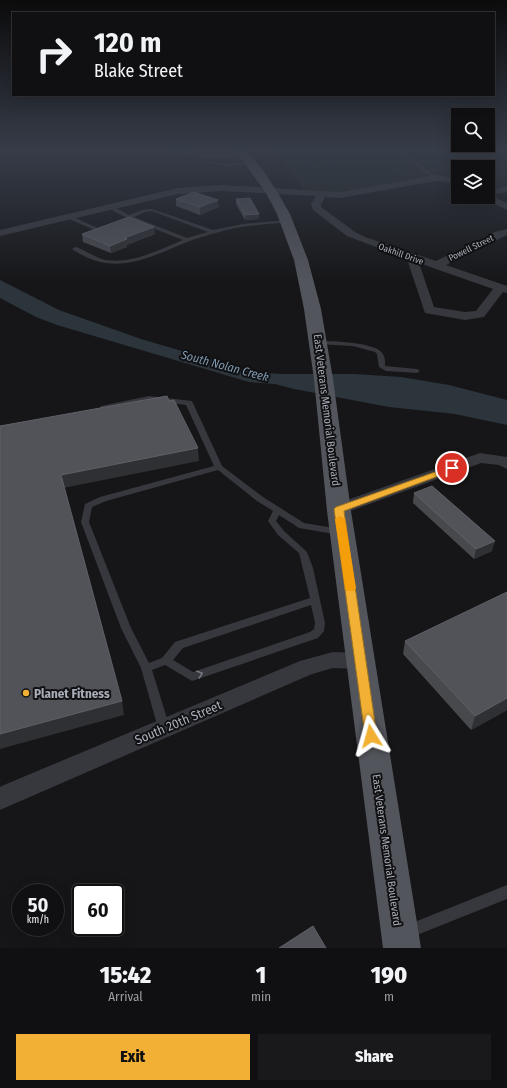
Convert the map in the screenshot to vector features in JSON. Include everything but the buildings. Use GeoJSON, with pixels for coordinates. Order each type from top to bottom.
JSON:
{"type":"FeatureCollection","features":[{"type":"Feature","properties":{"kind":"main road","name":"East Veterans Memorial Boulevard"},"geometry":{"type":"LineString","coordinates":[[274,195],[288,222],[296,242],[310,290],[331,428],[341,521],[391,886],[401,941]]}},
{"type":"Feature","properties":{"kind":"street"},"geometry":{"type":"LineString","coordinates":[[0,233],[67,216],[167,195]]}},
{"type":"Feature","properties":{"kind":"street","name":"Oakhill Drive"},"geometry":{"type":"LineString","coordinates":[[322,195],[316,204],[316,208],[361,240],[504,289]]}},
{"type":"Feature","properties":{"kind":"street"},"geometry":{"type":"LineString","coordinates":[[495,202],[507,207]]}},
{"type":"Feature","properties":{"kind":"street","name":"Powell Street"},"geometry":{"type":"LineString","coordinates":[[435,266],[499,234],[507,232]]}},
{"type":"Feature","properties":{"kind":"street"},"geometry":{"type":"LineString","coordinates":[[412,258],[429,310],[465,316],[480,314],[504,289]]}},
{"type":"Feature","properties":{"kind":"street"},"geometry":{"type":"LineString","coordinates":[[341,521],[480,458],[504,461],[507,464]]}},
{"type":"Feature","properties":{"kind":"street","name":"South 20th Street"},"geometry":{"type":"LineString","coordinates":[[0,799],[307,667],[333,660],[361,661]]}},
{"type":"Feature","properties":{"kind":"lane"},"geometry":{"type":"LineString","coordinates":[[110,207],[187,240]]}},
{"type":"Feature","properties":{"kind":"lane"},"geometry":{"type":"LineString","coordinates":[[129,216],[152,210],[213,232]]}},
{"type":"Feature","properties":{"kind":"lane"},"geometry":{"type":"LineString","coordinates":[[67,216],[101,230]]}},
{"type":"Feature","properties":{"kind":"lane"},"geometry":{"type":"LineString","coordinates":[[74,250],[108,262],[124,262],[148,256],[187,240],[213,232],[243,225],[288,222]]}},
{"type":"Feature","properties":{"kind":"lane"},"geometry":{"type":"LineString","coordinates":[[320,350],[363,347],[380,354],[382,367],[386,369],[417,371]]}},
{"type":"Feature","properties":{"kind":"lane"},"geometry":{"type":"LineString","coordinates":[[97,409],[149,398],[190,403],[219,467],[276,511],[302,526],[341,521]]}},
{"type":"Feature","properties":{"kind":"lane"},"geometry":{"type":"LineString","coordinates":[[164,728],[146,668],[126,628],[85,522],[88,506],[103,499],[219,467]]}},
{"type":"Feature","properties":{"kind":"lane"},"geometry":{"type":"LineString","coordinates":[[166,661],[192,677],[314,635],[320,631],[320,623],[303,552],[281,533],[272,521],[276,511]]}},
{"type":"Feature","properties":{"kind":"lane"},"geometry":{"type":"LineString","coordinates":[[146,668],[166,661],[179,645],[315,600]]}},
{"type":"Feature","properties":{"kind":"lane"},"geometry":{"type":"LineString","coordinates":[[401,941],[507,892]]}},
{"type":"Feature","properties":{"kind":"water","name":"South Nolan Creek"},"geometry":{"type":"Polygon","coordinates":[[[0,280],[59,310],[141,339],[243,369],[262,373],[354,374],[401,377],[449,385],[507,400],[507,425],[455,414],[389,407],[275,384],[249,382],[57,325],[36,317],[0,298],[0,280]]]}},
{"type":"Feature","properties":{"kind":"slow traffic"},"geometry":{"type":"LineString","coordinates":[[340,519],[350,588]]}},
{"type":"Feature","properties":{"kind":"place","name":"Planet Fitness"},"geometry":{"type":"Point","coordinates":[26,693]}},
{"type":"Feature","properties":{"kind":"route"},"geometry":{"type":"LineString","coordinates":[[371,736],[339,509],[452,468]]}}]}
